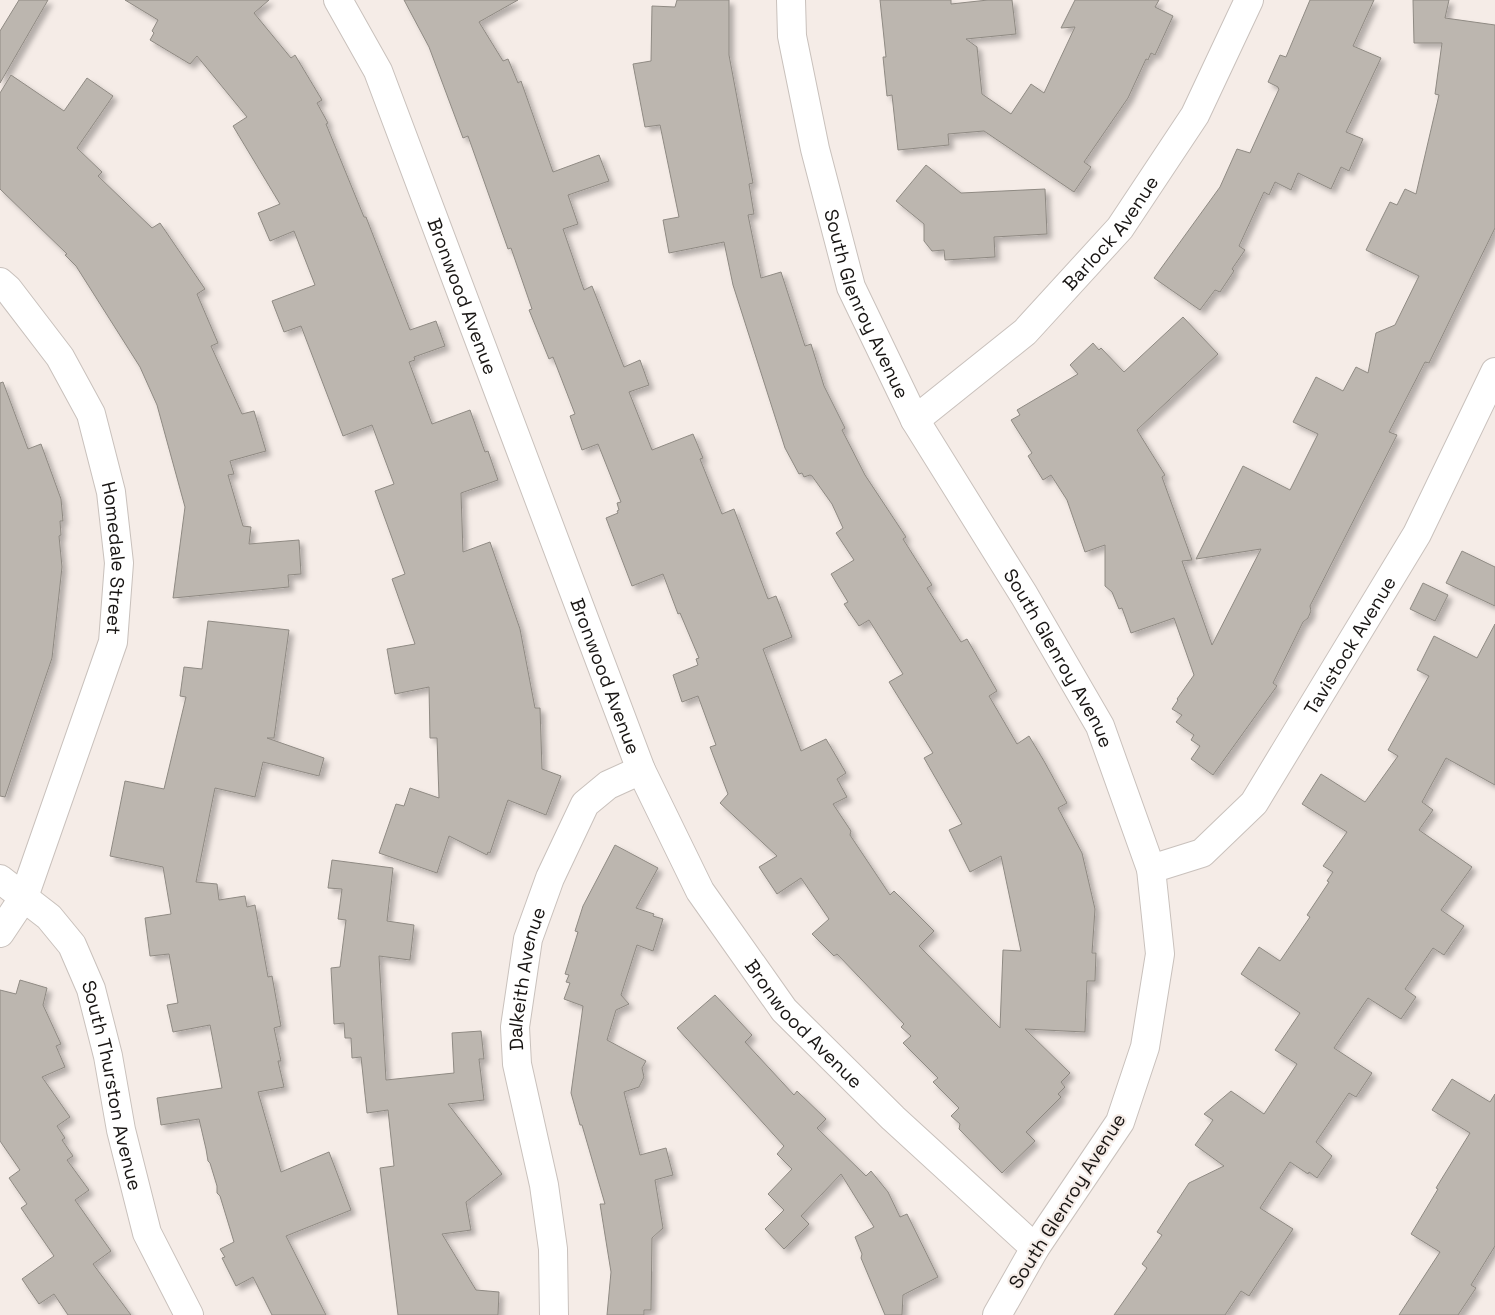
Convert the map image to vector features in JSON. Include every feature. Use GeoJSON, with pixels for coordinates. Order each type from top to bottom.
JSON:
{"type":"FeatureCollection","features":[{"type":"Feature","properties":{"kind":"street","name":"Bronwood Avenue"},"geometry":{"type":"LineString","coordinates":[[338,0],[378,71],[641,770],[700,891],[784,1010],[893,1118],[1035,1248]]}},
{"type":"Feature","properties":{"kind":"street","name":"South Glenroy Avenue"},"geometry":{"type":"LineString","coordinates":[[791,0],[792,36],[815,149],[851,287],[915,420],[1024,595],[1100,726],[1151,868],[1160,954],[1144,1047],[1120,1122],[1035,1248],[997,1315]]}},
{"type":"Feature","properties":{"kind":"street","name":"Barlock Avenue"},"geometry":{"type":"LineString","coordinates":[[915,420],[1025,332],[1120,228],[1195,115],[1249,0]]}},
{"type":"Feature","properties":{"kind":"street","name":"Homedale Street"},"geometry":{"type":"LineString","coordinates":[[0,282],[8,289],[60,357],[92,414],[111,492],[119,562],[113,642],[24,897],[0,933]]}},
{"type":"Feature","properties":{"kind":"street","name":"Tavistock Avenue"},"geometry":{"type":"LineString","coordinates":[[1151,868],[1202,853],[1254,803],[1417,534],[1495,372]]}},
{"type":"Feature","properties":{"kind":"street","name":"Dalkeith Avenue"},"geometry":{"type":"LineString","coordinates":[[554,1315],[553,1249],[544,1185],[517,1064],[515,1027],[528,939],[550,878],[585,804],[608,785],[641,770]]}},
{"type":"Feature","properties":{"kind":"street","name":"South Thurston Avenue"},"geometry":{"type":"LineString","coordinates":[[0,879],[49,917],[72,945],[91,989],[108,1056],[121,1130],[147,1233],[189,1315]]}},
{"type":"Feature","properties":{"kind":"building"},"geometry":{"type":"Polygon","coordinates":[[[19,0],[48,0],[0,83],[0,31],[19,0]]]}},
{"type":"Feature","properties":{"kind":"building"},"geometry":{"type":"Polygon","coordinates":[[[125,0],[269,0],[254,13],[291,58],[295,55],[322,100],[317,103],[328,123],[326,124],[364,217],[366,217],[410,330],[436,321],[445,346],[414,357],[415,360],[409,362],[432,424],[470,410],[485,452],[488,451],[498,480],[461,493],[463,552],[490,542],[520,629],[535,708],[540,708],[542,769],[561,776],[546,815],[508,800],[490,853],[488,852],[487,855],[449,836],[437,873],[379,853],[396,804],[404,806],[410,788],[439,798],[437,738],[430,738],[429,687],[395,694],[387,649],[415,644],[392,579],[405,574],[375,491],[394,484],[372,425],[343,436],[301,326],[284,332],[272,301],[315,285],[294,231],[270,241],[258,213],[280,204],[233,126],[247,117],[197,56],[190,64],[150,40],[158,20],[125,0]]]}},
{"type":"Feature","properties":{"kind":"building"},"geometry":{"type":"Polygon","coordinates":[[[404,0],[518,0],[479,22],[503,61],[508,59],[518,83],[521,81],[553,172],[599,155],[609,181],[568,195],[578,224],[563,229],[584,290],[592,286],[624,367],[640,360],[649,385],[629,392],[652,450],[693,434],[703,458],[700,459],[722,514],[734,509],[768,599],[776,596],[792,637],[763,649],[801,751],[826,739],[846,773],[837,779],[847,797],[833,804],[851,831],[850,835],[890,895],[894,891],[934,931],[919,946],[1000,1028],[1003,950],[1021,951],[1001,856],[970,872],[949,830],[962,824],[924,758],[933,753],[889,682],[903,674],[869,620],[859,626],[844,604],[848,602],[831,574],[854,560],[836,533],[843,528],[832,504],[812,476],[804,477],[802,473],[799,474],[785,448],[733,285],[724,242],[669,253],[663,220],[679,217],[660,125],[645,127],[633,64],[651,61],[652,6],[675,7],[677,0],[729,0],[729,55],[753,183],[749,184],[754,214],[748,215],[761,278],[781,272],[805,346],[811,344],[824,386],[845,428],[842,430],[865,475],[906,537],[903,539],[932,585],[927,588],[961,642],[967,639],[997,691],[989,696],[1017,744],[1029,736],[1044,761],[1067,803],[1058,808],[1082,853],[1095,909],[1092,953],[1096,953],[1095,981],[1087,981],[1085,1032],[1025,1029],[1070,1073],[1061,1082],[1065,1087],[1058,1094],[1061,1097],[1026,1132],[1035,1141],[1002,1173],[959,1129],[960,1124],[951,1116],[959,1108],[933,1082],[938,1078],[903,1043],[911,1036],[901,1027],[904,1024],[837,954],[834,956],[812,934],[829,919],[801,878],[777,894],[759,867],[777,856],[720,803],[728,794],[710,747],[716,745],[698,696],[682,702],[673,675],[698,665],[696,659],[699,658],[680,613],[678,614],[663,574],[632,586],[606,518],[618,513],[617,503],[621,502],[598,444],[582,450],[570,416],[575,414],[553,357],[549,359],[529,310],[532,309],[511,248],[508,249],[468,136],[463,138],[429,47],[404,0]]]}},
{"type":"Feature","properties":{"kind":"building"},"geometry":{"type":"Polygon","coordinates":[[[880,0],[951,0],[951,4],[988,0],[1012,0],[1016,34],[966,39],[977,47],[982,94],[1011,114],[1031,84],[1044,93],[1075,27],[1061,28],[1075,0],[1159,0],[1155,7],[1173,16],[1155,55],[1151,53],[1148,60],[1146,59],[1128,98],[1084,162],[1091,167],[1074,192],[984,131],[948,134],[949,145],[898,150],[892,95],[887,96],[883,57],[886,57],[880,0]]]}},
{"type":"Feature","properties":{"kind":"building"},"geometry":{"type":"Polygon","coordinates":[[[1310,0],[1374,0],[1353,46],[1381,58],[1346,132],[1363,139],[1349,171],[1341,167],[1331,189],[1298,173],[1291,190],[1275,182],[1269,195],[1264,192],[1239,246],[1245,250],[1232,269],[1234,271],[1220,292],[1215,290],[1200,310],[1154,278],[1220,187],[1237,149],[1250,153],[1279,89],[1268,82],[1280,55],[1286,57],[1310,0]]]}},
{"type":"Feature","properties":{"kind":"building"},"geometry":{"type":"Polygon","coordinates":[[[1413,0],[1449,0],[1445,18],[1495,25],[1495,228],[1429,363],[1425,362],[1389,432],[1397,435],[1310,606],[1311,611],[1308,618],[1303,622],[1273,683],[1277,686],[1213,775],[1191,759],[1200,746],[1191,740],[1194,735],[1176,722],[1182,715],[1172,709],[1194,675],[1174,618],[1131,633],[1122,608],[1119,609],[1112,592],[1105,586],[1105,545],[1085,552],[1067,500],[1051,475],[1043,480],[1028,456],[1032,453],[1011,420],[1020,415],[1017,410],[1078,374],[1070,365],[1093,343],[1099,350],[1101,348],[1124,372],[1183,317],[1218,354],[1137,430],[1165,475],[1162,477],[1192,560],[1182,561],[1212,645],[1261,549],[1196,559],[1243,466],[1290,490],[1318,434],[1293,422],[1316,377],[1343,391],[1356,367],[1368,373],[1376,333],[1395,325],[1419,276],[1366,250],[1390,202],[1397,205],[1405,189],[1416,194],[1439,95],[1435,94],[1442,43],[1414,43],[1413,0]]]}},
{"type":"Feature","properties":{"kind":"building"},"geometry":{"type":"Polygon","coordinates":[[[11,75],[64,111],[87,78],[113,96],[77,148],[102,172],[98,176],[152,228],[160,223],[205,289],[197,294],[218,343],[211,346],[242,414],[254,411],[266,451],[230,461],[234,474],[228,475],[243,526],[251,527],[249,544],[299,540],[301,574],[288,575],[289,587],[173,598],[185,507],[157,405],[140,367],[76,266],[65,255],[67,254],[0,189],[0,93],[11,75]]]}},
{"type":"Feature","properties":{"kind":"building"},"geometry":{"type":"Polygon","coordinates":[[[926,165],[961,193],[1045,189],[1047,234],[994,237],[995,257],[945,260],[944,250],[932,251],[924,241],[924,224],[896,201],[926,165]]]}},
{"type":"Feature","properties":{"kind":"building"},"geometry":{"type":"Polygon","coordinates":[[[3,382],[28,449],[41,444],[61,499],[63,521],[60,521],[61,535],[59,536],[62,567],[52,658],[5,797],[0,796],[0,383],[3,382]]]}},
{"type":"Feature","properties":{"kind":"building"},"geometry":{"type":"Polygon","coordinates":[[[1462,551],[1495,567],[1495,606],[1446,583],[1462,551]]]}},
{"type":"Feature","properties":{"kind":"building"},"geometry":{"type":"Polygon","coordinates":[[[1423,583],[1448,595],[1435,621],[1410,609],[1423,583]]]}},
{"type":"Feature","properties":{"kind":"building"},"geometry":{"type":"Polygon","coordinates":[[[208,621],[289,630],[274,738],[267,738],[324,758],[319,776],[263,762],[255,797],[215,788],[196,882],[217,884],[219,900],[245,896],[247,907],[255,905],[268,977],[272,976],[281,1026],[274,1028],[281,1061],[278,1061],[284,1087],[258,1092],[281,1172],[329,1152],[351,1210],[286,1236],[326,1315],[272,1315],[253,1277],[236,1286],[222,1258],[225,1257],[220,1249],[234,1242],[220,1196],[217,1193],[217,1186],[208,1161],[199,1119],[161,1125],[157,1098],[222,1088],[210,1025],[173,1032],[167,1005],[178,1003],[169,954],[150,956],[145,918],[171,914],[163,867],[110,856],[125,781],[164,789],[186,697],[180,696],[184,667],[202,669],[208,621]]]}},
{"type":"Feature","properties":{"kind":"building"},"geometry":{"type":"Polygon","coordinates":[[[1495,624],[1495,785],[1446,758],[1422,802],[1433,810],[1419,830],[1472,867],[1441,910],[1464,926],[1444,955],[1433,948],[1405,989],[1416,997],[1401,1019],[1368,998],[1334,1048],[1372,1073],[1356,1097],[1349,1093],[1316,1142],[1332,1156],[1317,1178],[1290,1162],[1260,1208],[1293,1229],[1249,1296],[1241,1291],[1225,1315],[1114,1315],[1147,1268],[1142,1264],[1162,1235],[1157,1232],[1189,1183],[1224,1166],[1195,1145],[1213,1120],[1204,1114],[1231,1091],[1264,1114],[1297,1064],[1275,1050],[1300,1013],[1241,974],[1259,947],[1280,961],[1310,917],[1307,915],[1329,882],[1327,881],[1333,872],[1323,866],[1347,832],[1302,804],[1321,774],[1365,802],[1398,756],[1388,750],[1429,676],[1417,670],[1434,636],[1477,658],[1495,624]]]}},
{"type":"Feature","properties":{"kind":"building"},"geometry":{"type":"Polygon","coordinates":[[[615,845],[658,868],[636,908],[663,919],[653,951],[637,945],[621,995],[629,1004],[616,1010],[607,1040],[646,1061],[642,1068],[644,1077],[639,1087],[624,1092],[640,1155],[666,1148],[673,1175],[655,1180],[663,1228],[652,1238],[651,1310],[644,1310],[644,1315],[607,1315],[611,1272],[600,1204],[605,1204],[571,1093],[583,1006],[564,999],[570,983],[566,982],[569,975],[565,974],[578,932],[575,931],[583,906],[615,845]]]}},
{"type":"Feature","properties":{"kind":"building"},"geometry":{"type":"Polygon","coordinates":[[[332,860],[393,868],[387,921],[414,925],[410,960],[379,956],[386,1080],[454,1073],[452,1033],[481,1031],[484,1059],[479,1059],[484,1100],[448,1104],[502,1174],[466,1202],[471,1230],[442,1234],[476,1290],[499,1292],[498,1315],[398,1315],[380,1168],[394,1166],[388,1110],[367,1113],[361,1057],[352,1058],[351,1038],[345,1038],[344,1023],[334,1024],[331,968],[340,967],[346,920],[338,919],[342,889],[328,888],[332,860]]]}},
{"type":"Feature","properties":{"kind":"building"},"geometry":{"type":"Polygon","coordinates":[[[20,980],[47,988],[43,1005],[61,1044],[56,1046],[65,1067],[42,1077],[70,1117],[57,1126],[65,1138],[62,1140],[73,1156],[67,1160],[89,1190],[75,1200],[111,1251],[93,1264],[131,1315],[68,1315],[54,1294],[39,1304],[22,1279],[54,1256],[21,1208],[27,1204],[9,1178],[20,1170],[0,1141],[0,990],[16,994],[20,980]]]}},
{"type":"Feature","properties":{"kind":"building"},"geometry":{"type":"Polygon","coordinates":[[[715,995],[752,1035],[745,1042],[794,1095],[797,1091],[826,1119],[817,1128],[866,1176],[871,1171],[888,1192],[900,1217],[907,1214],[938,1277],[903,1295],[902,1315],[885,1315],[861,1258],[862,1254],[855,1237],[874,1227],[841,1174],[801,1216],[809,1224],[784,1249],[765,1229],[784,1210],[768,1194],[792,1169],[777,1154],[784,1146],[677,1028],[715,995]]]}},
{"type":"Feature","properties":{"kind":"building"},"geometry":{"type":"Polygon","coordinates":[[[1452,1079],[1490,1102],[1495,1094],[1495,1246],[1471,1285],[1476,1288],[1458,1315],[1399,1315],[1440,1252],[1411,1234],[1438,1189],[1436,1188],[1470,1133],[1432,1110],[1452,1079]]]}}]}
